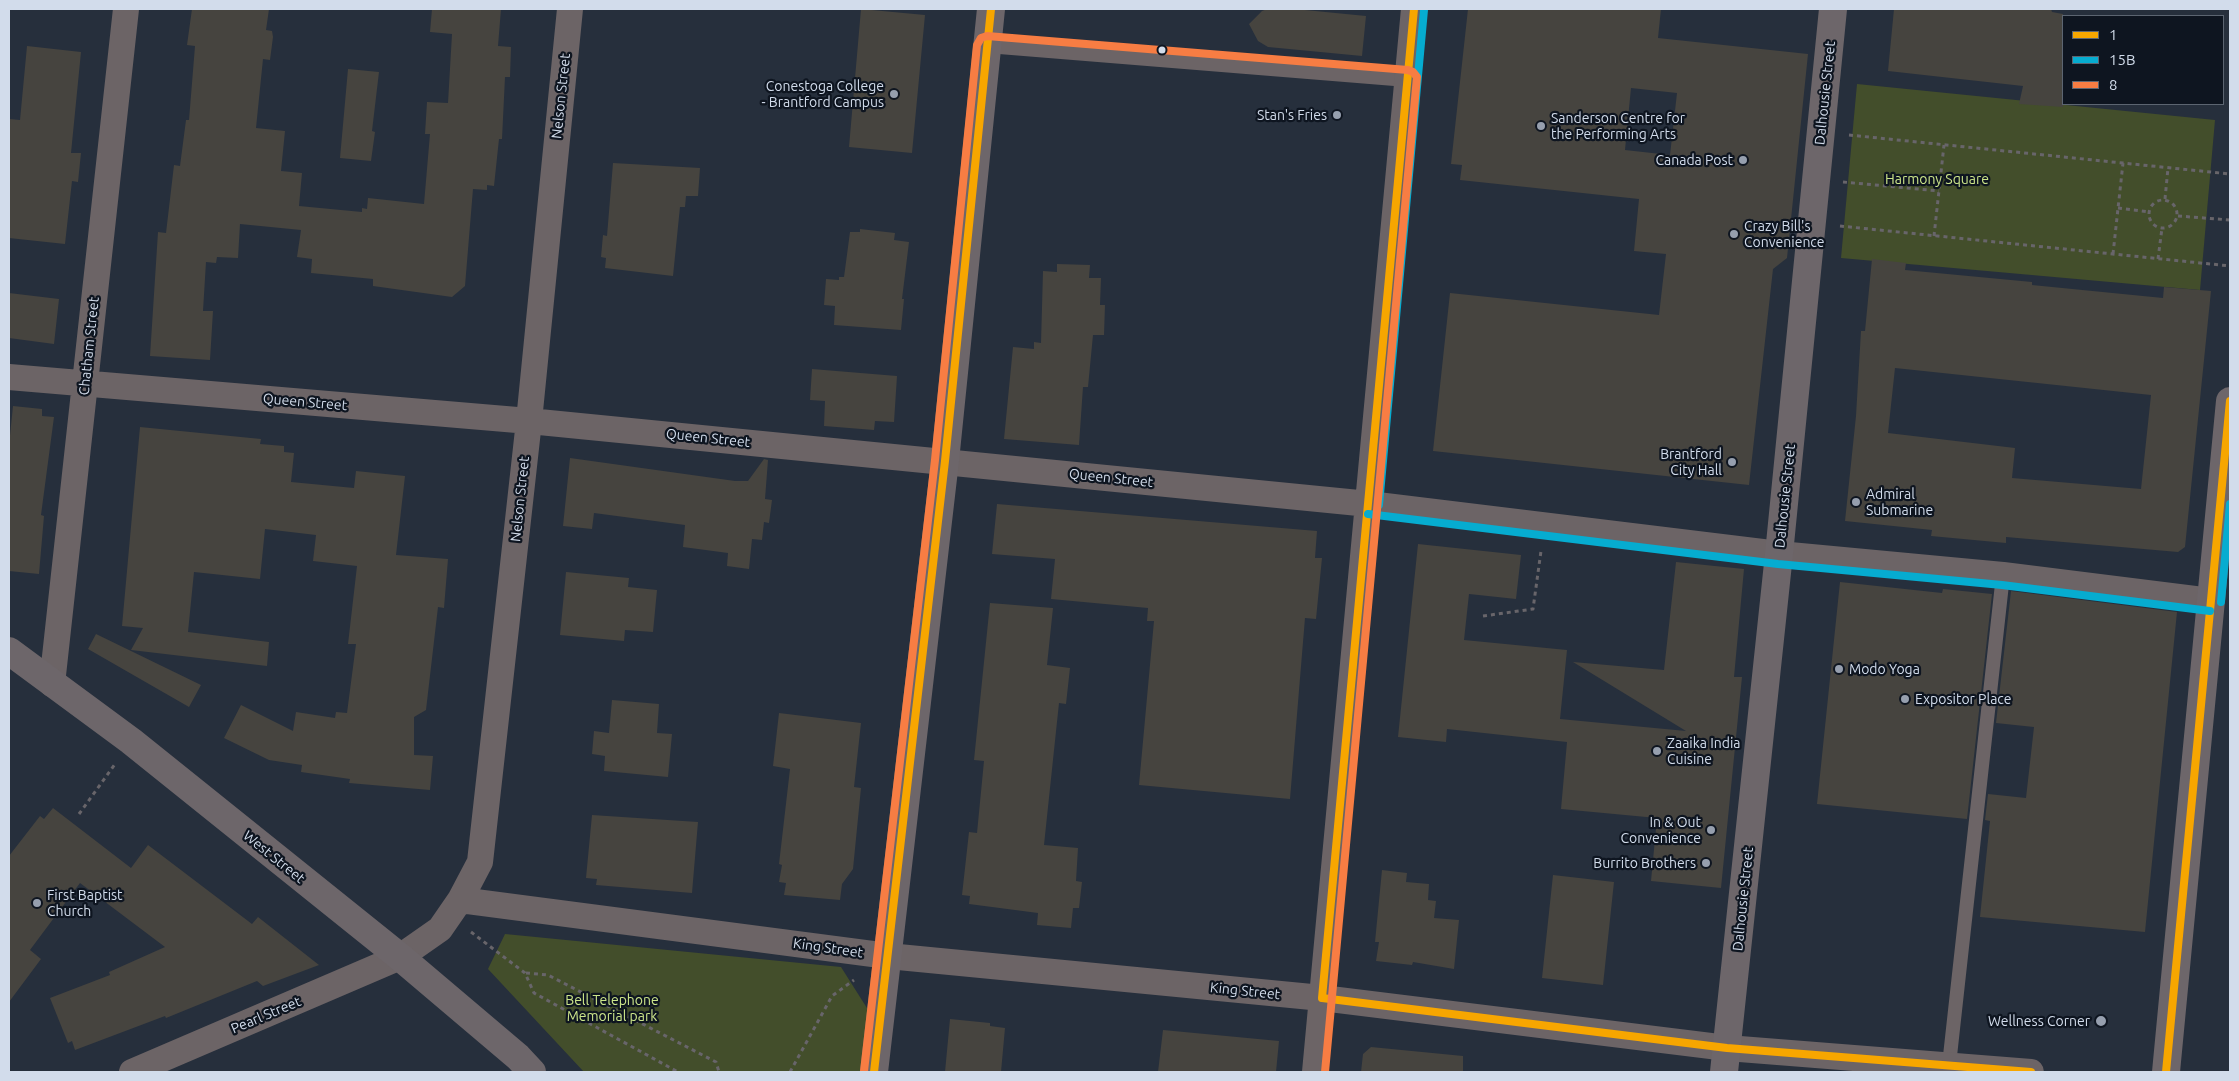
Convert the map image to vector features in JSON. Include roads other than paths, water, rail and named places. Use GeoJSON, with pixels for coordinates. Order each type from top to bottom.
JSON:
{"type":"FeatureCollection","features":[{"type":"Feature","properties":{"kind":"main road"},"geometry":{"type":"LineString","coordinates":[[874,1072],[945,461],[991,9]]}},
{"type":"Feature","properties":{"kind":"main road","name":"Dalhousie Street"},"geometry":{"type":"LineString","coordinates":[[1726,1060],[1833,9]]}},
{"type":"Feature","properties":{"kind":"main road"},"geometry":{"type":"LineString","coordinates":[[2166,1072],[2230,401]]}},
{"type":"Feature","properties":{"kind":"main road","name":"West Street"},"geometry":{"type":"LineString","coordinates":[[9,651],[131,741],[400,957],[518,1057],[532,1072]]}},
{"type":"Feature","properties":{"kind":"street","name":"Chatham Street"},"geometry":{"type":"LineString","coordinates":[[52,684],[126,9]]}},
{"type":"Feature","properties":{"kind":"street","name":"Nelson Street"},"geometry":{"type":"LineString","coordinates":[[400,957],[440,929],[455,908],[480,862],[529,421],[570,9]]}},
{"type":"Feature","properties":{"kind":"street"},"geometry":{"type":"LineString","coordinates":[[1315,1072],[1414,9]]}},
{"type":"Feature","properties":{"kind":"street","name":"Queen Street"},"geometry":{"type":"LineString","coordinates":[[9,376],[529,421],[1369,504],[1779,554],[2003,575],[2211,601]]}},
{"type":"Feature","properties":{"kind":"street","name":"King Street"},"geometry":{"type":"LineString","coordinates":[[455,908],[888,956],[1322,998],[1726,1060],[1949,1065],[2032,1072]]}},
{"type":"Feature","properties":{"kind":"street","name":"Pearl Street"},"geometry":{"type":"LineString","coordinates":[[132,1072],[400,957]]}},
{"type":"Feature","properties":{"kind":"lane"},"geometry":{"type":"LineString","coordinates":[[987,46],[1408,80]]}},
{"type":"Feature","properties":{"kind":"lane"},"geometry":{"type":"LineString","coordinates":[[1949,1065],[2003,575]]}},
{"type":"Feature","properties":{"kind":"place","name":"Conestoga College - Brantford Campus"},"geometry":{"type":"Point","coordinates":[894,94]}},
{"type":"Feature","properties":{"kind":"place","name":"Stan's Fries"},"geometry":{"type":"Point","coordinates":[1337,115]}},
{"type":"Feature","properties":{"kind":"place","name":"Sanderson Centre for the Performing Arts"},"geometry":{"type":"Point","coordinates":[1541,126]}},
{"type":"Feature","properties":{"kind":"place","name":"Canada Post"},"geometry":{"type":"Point","coordinates":[1743,160]}},
{"type":"Feature","properties":{"kind":"place","name":"Crazy Bill's Convenience"},"geometry":{"type":"Point","coordinates":[1734,234]}},
{"type":"Feature","properties":{"kind":"place","name":"Brantford City Hall"},"geometry":{"type":"Point","coordinates":[1732,462]}},
{"type":"Feature","properties":{"kind":"place","name":"Admiral Submarine"},"geometry":{"type":"Point","coordinates":[1856,502]}},
{"type":"Feature","properties":{"kind":"place","name":"Modo Yoga"},"geometry":{"type":"Point","coordinates":[1839,669]}},
{"type":"Feature","properties":{"kind":"place","name":"Expositor Place"},"geometry":{"type":"Point","coordinates":[1905,699]}},
{"type":"Feature","properties":{"kind":"place","name":"Zaaika India Cuisine"},"geometry":{"type":"Point","coordinates":[1657,751]}},
{"type":"Feature","properties":{"kind":"place","name":"In & Out Convenience"},"geometry":{"type":"Point","coordinates":[1711,830]}},
{"type":"Feature","properties":{"kind":"place","name":"Burrito Brothers"},"geometry":{"type":"Point","coordinates":[1706,863]}},
{"type":"Feature","properties":{"kind":"place","name":"First Baptist Church"},"geometry":{"type":"Point","coordinates":[37,903]}},
{"type":"Feature","properties":{"kind":"place","name":"Wellness Corner"},"geometry":{"type":"Point","coordinates":[2101,1021]}},
{"type":"Feature","properties":{"kind":"park label","name":"Harmony Square"},"geometry":{"type":"Point","coordinates":[1937,179]}},
{"type":"Feature","properties":{"kind":"park label","name":"Bell Telephone Memorial park"},"geometry":{"type":"Point","coordinates":[612,1008]}}]}
